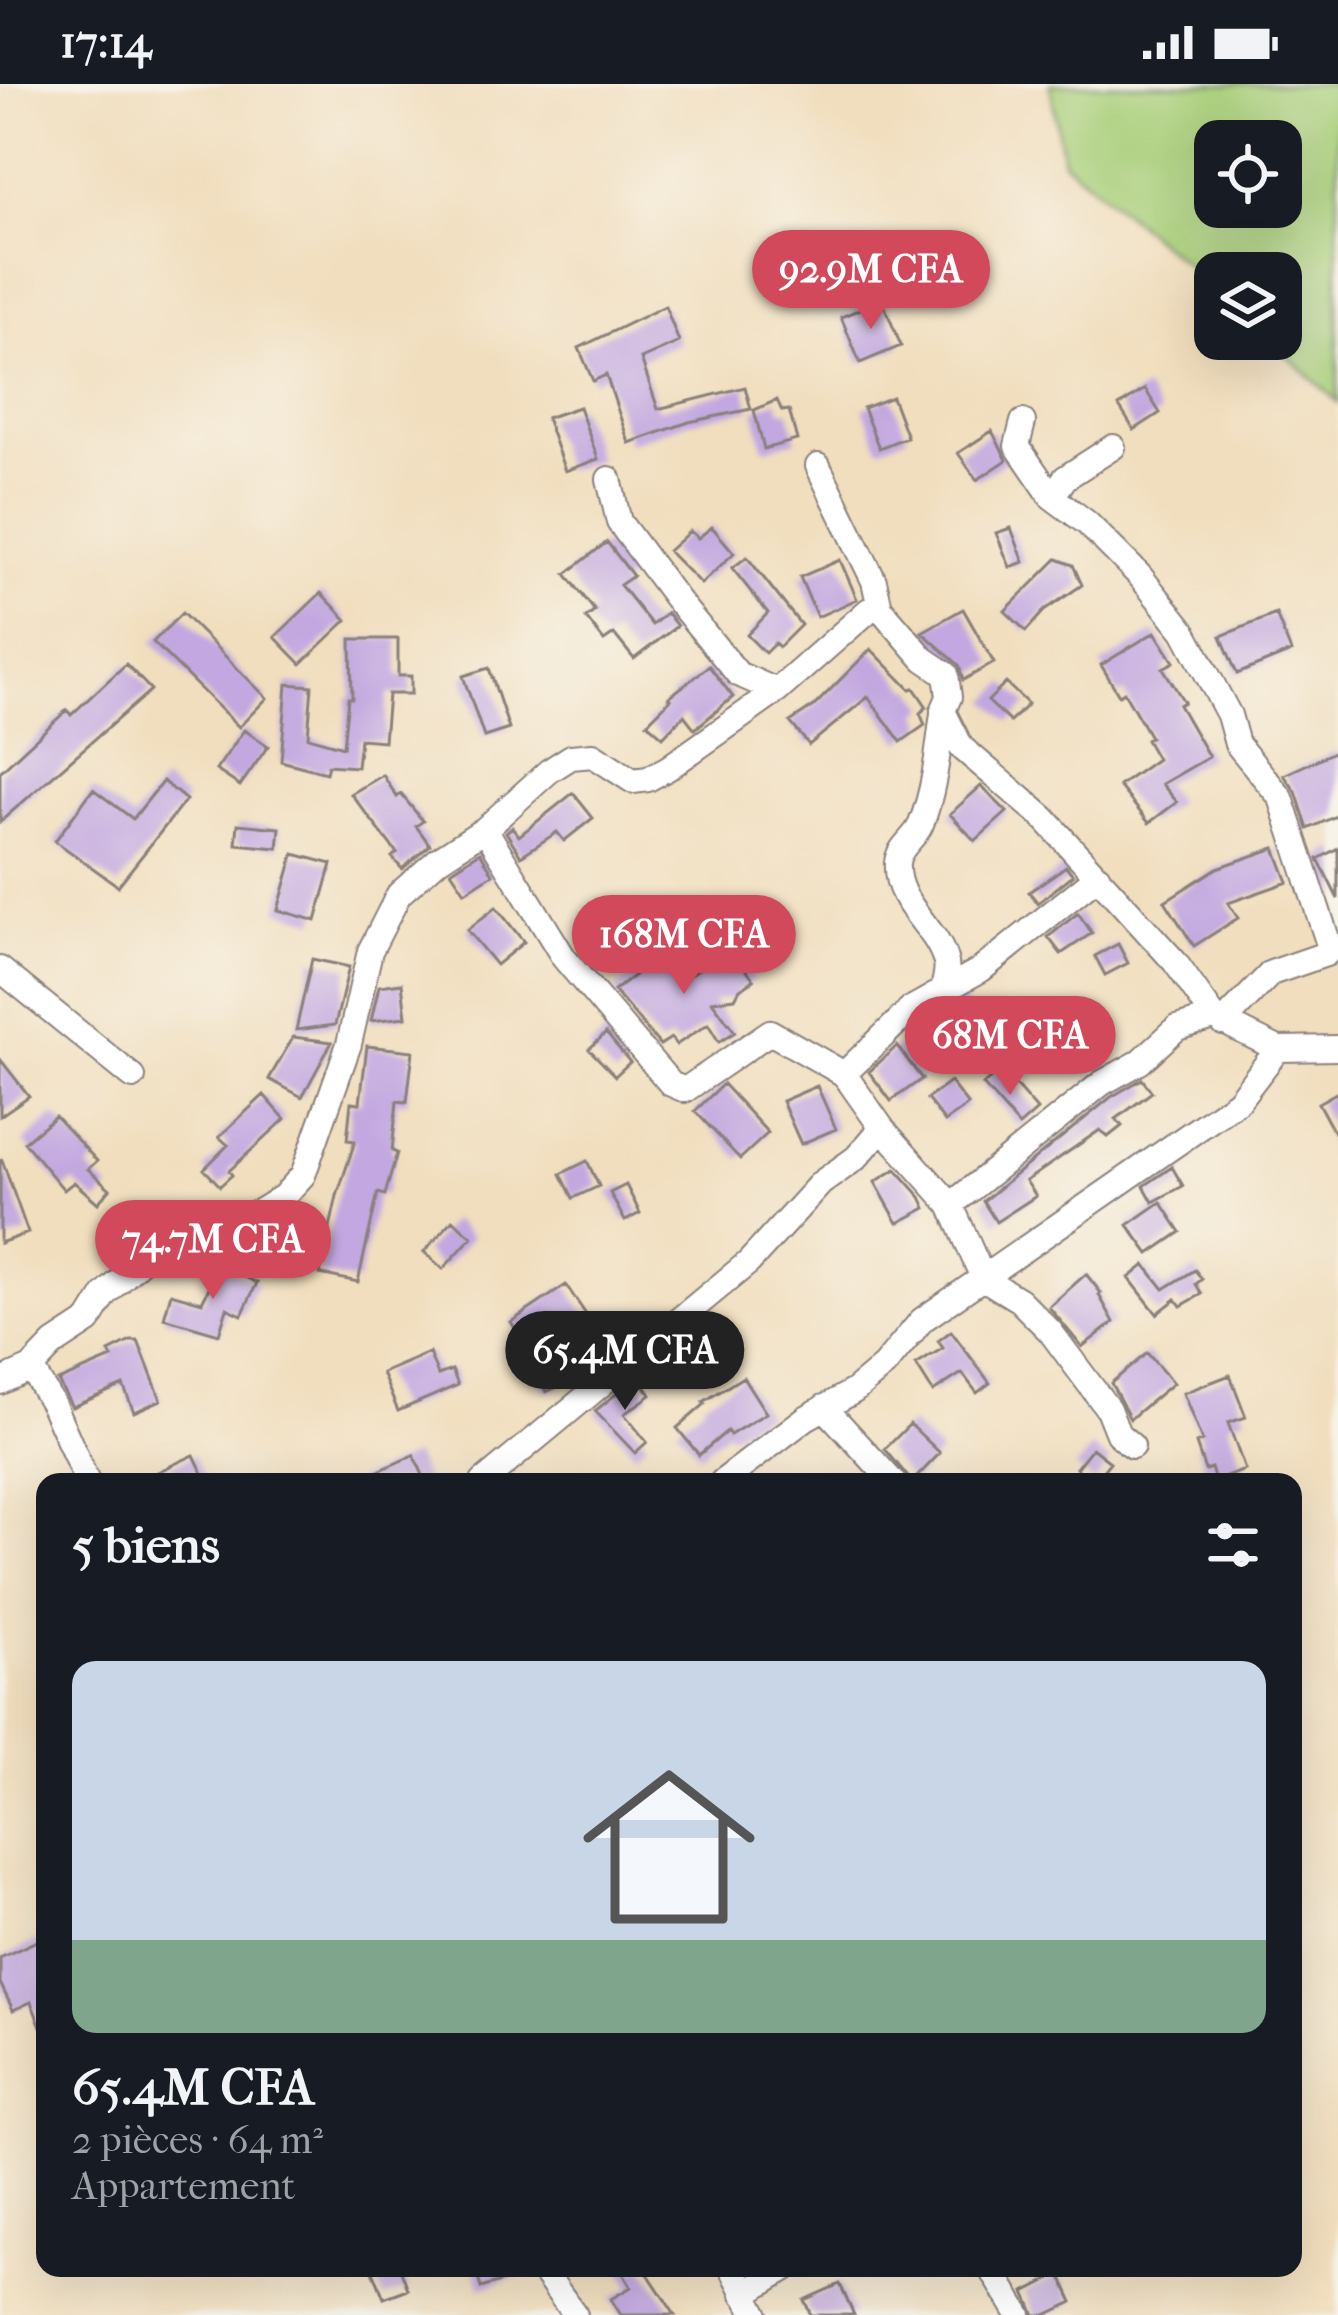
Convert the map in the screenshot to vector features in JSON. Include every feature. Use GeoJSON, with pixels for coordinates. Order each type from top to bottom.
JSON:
{"type":"FeatureCollection","features":[{"type":"Feature","properties":{"kind":"street"},"geometry":{"type":"LineString","coordinates":[[951,1205],[1177,1028],[1219,1020],[1271,973],[1326,954],[1329,945],[1281,798],[1238,744],[1229,715],[1184,631],[1140,576],[1087,523],[1052,497],[1017,446],[1023,422]]}},
{"type":"Feature","properties":{"kind":"street"},"geometry":{"type":"LineString","coordinates":[[1052,497],[1065,478],[1113,447]]}},
{"type":"Feature","properties":{"kind":"street"},"geometry":{"type":"LineString","coordinates":[[818,466],[874,581],[880,608],[924,658],[946,674],[949,698],[934,780],[920,830],[899,853],[896,868],[913,913],[932,935],[947,965],[943,991]]}},
{"type":"Feature","properties":{"kind":"street"},"geometry":{"type":"LineString","coordinates":[[609,479],[619,522],[677,601],[738,674],[777,691]]}},
{"type":"Feature","properties":{"kind":"street"},"geometry":{"type":"LineString","coordinates":[[0,1382],[31,1368],[54,1344],[89,1321],[105,1295],[154,1248],[257,1213],[283,1197],[303,1175],[349,1044],[370,951],[398,893],[485,830],[571,757],[593,754],[623,777],[648,779],[777,691],[869,610],[880,608]]}},
{"type":"Feature","properties":{"kind":"street"},"geometry":{"type":"LineString","coordinates":[[943,711],[961,747],[1044,818],[1175,962],[1219,1020],[1279,1049],[1338,1048]]}},
{"type":"Feature","properties":{"kind":"street"},"geometry":{"type":"LineString","coordinates":[[485,830],[563,958],[671,1084],[686,1090],[770,1032],[844,1074],[881,1128],[951,1205],[983,1278],[1019,1300],[1050,1331],[1108,1409],[1118,1434],[1132,1446]]}},
{"type":"Feature","properties":{"kind":"street"},"geometry":{"type":"LineString","coordinates":[[844,1074],[910,1010],[982,969],[1098,876]]}},
{"type":"Feature","properties":{"kind":"street"},"geometry":{"type":"LineString","coordinates":[[0,969],[133,1076]]}},
{"type":"Feature","properties":{"kind":"street"},"geometry":{"type":"LineString","coordinates":[[734,1473],[824,1407],[854,1391],[884,1366],[922,1320],[1238,1101],[1279,1049]]}},
{"type":"Feature","properties":{"kind":"street"},"geometry":{"type":"LineString","coordinates":[[494,1473],[749,1262],[820,1183],[856,1158],[881,1128]]}},
{"type":"Feature","properties":{"kind":"street"},"geometry":{"type":"LineString","coordinates":[[31,1368],[84,1473]]}},
{"type":"Feature","properties":{"kind":"street"},"geometry":{"type":"LineString","coordinates":[[824,1407],[884,1473]]}},
{"type":"Feature","properties":{"kind":"street"},"geometry":{"type":"LineString","coordinates":[[548,2277],[575,2315]]}},
{"type":"Feature","properties":{"kind":"street"},"geometry":{"type":"LineString","coordinates":[[737,2277],[750,2305],[777,2277]]}},
{"type":"Feature","properties":{"kind":"street"},"geometry":{"type":"LineString","coordinates":[[996,2277],[1019,2315]]}},
{"type":"Feature","properties":{"kind":"green space"},"geometry":{"type":"Polygon","coordinates":[[[1050,84],[1338,84],[1338,402],[1292,360],[1302,360],[1302,252],[1194,252],[1194,271],[1063,161],[1050,84]]]}},
{"type":"Feature","properties":{"kind":"building"},"geometry":{"type":"Polygon","coordinates":[[[882,300],[901,346],[860,363],[841,317],[882,300]]]}},
{"type":"Feature","properties":{"kind":"building"},"geometry":{"type":"Polygon","coordinates":[[[665,306],[679,342],[641,359],[658,409],[745,387],[751,409],[689,422],[629,443],[606,375],[593,381],[579,348],[665,306]]]}},
{"type":"Feature","properties":{"kind":"building"},"geometry":{"type":"Polygon","coordinates":[[[1145,389],[1160,413],[1134,430],[1119,406],[1145,389]]]}},
{"type":"Feature","properties":{"kind":"building"},"geometry":{"type":"Polygon","coordinates":[[[892,397],[907,437],[879,448],[863,408],[892,397]]]}},
{"type":"Feature","properties":{"kind":"building"},"geometry":{"type":"Polygon","coordinates":[[[777,400],[782,411],[789,410],[797,440],[764,449],[754,410],[777,400]]]}},
{"type":"Feature","properties":{"kind":"building"},"geometry":{"type":"Polygon","coordinates":[[[579,407],[598,459],[565,471],[546,418],[579,407]]]}},
{"type":"Feature","properties":{"kind":"building"},"geometry":{"type":"Polygon","coordinates":[[[992,431],[1007,460],[977,480],[958,453],[992,431]]]}},
{"type":"Feature","properties":{"kind":"building"},"geometry":{"type":"Polygon","coordinates":[[[712,527],[734,553],[701,584],[668,551],[690,531],[698,538],[712,527]]]}},
{"type":"Feature","properties":{"kind":"building"},"geometry":{"type":"Polygon","coordinates":[[[1011,528],[1024,562],[1010,567],[996,533],[1011,528]]]}},
{"type":"Feature","properties":{"kind":"building"},"geometry":{"type":"Polygon","coordinates":[[[607,542],[633,576],[620,585],[652,625],[667,613],[677,626],[634,659],[614,634],[604,641],[586,618],[595,611],[566,574],[607,542]]]}},
{"type":"Feature","properties":{"kind":"building"},"geometry":{"type":"Polygon","coordinates":[[[747,557],[801,625],[779,647],[775,643],[765,653],[747,635],[768,613],[732,568],[747,557]]]}},
{"type":"Feature","properties":{"kind":"building"},"geometry":{"type":"Polygon","coordinates":[[[1057,559],[1073,565],[1082,585],[1044,611],[1026,631],[1005,611],[1057,559]]]}},
{"type":"Feature","properties":{"kind":"building"},"geometry":{"type":"Polygon","coordinates":[[[840,560],[857,599],[817,617],[800,577],[840,560]]]}},
{"type":"Feature","properties":{"kind":"building"},"geometry":{"type":"Polygon","coordinates":[[[321,593],[347,620],[301,664],[275,637],[321,593]]]}},
{"type":"Feature","properties":{"kind":"building"},"geometry":{"type":"Polygon","coordinates":[[[963,609],[994,663],[963,680],[959,665],[922,632],[963,609]]]}},
{"type":"Feature","properties":{"kind":"building"},"geometry":{"type":"Polygon","coordinates":[[[182,613],[267,698],[239,727],[153,642],[182,613]]]}},
{"type":"Feature","properties":{"kind":"building"},"geometry":{"type":"Polygon","coordinates":[[[1276,614],[1291,652],[1237,674],[1221,636],[1276,614]]]}},
{"type":"Feature","properties":{"kind":"building"},"geometry":{"type":"Polygon","coordinates":[[[1155,632],[1174,662],[1163,668],[1209,757],[1162,784],[1177,802],[1149,823],[1119,786],[1157,759],[1124,692],[1119,695],[1101,665],[1155,632]]]}},
{"type":"Feature","properties":{"kind":"building"},"geometry":{"type":"Polygon","coordinates":[[[351,639],[398,639],[398,676],[411,676],[411,694],[388,694],[384,741],[360,739],[357,767],[328,765],[326,773],[281,761],[287,684],[312,686],[308,737],[343,747],[348,698],[352,698],[351,639]]]}},
{"type":"Feature","properties":{"kind":"building"},"geometry":{"type":"Polygon","coordinates":[[[871,649],[914,688],[927,707],[920,713],[925,725],[901,742],[868,697],[809,745],[790,722],[814,706],[871,649]]]}},
{"type":"Feature","properties":{"kind":"building"},"geometry":{"type":"Polygon","coordinates":[[[126,664],[151,690],[0,822],[0,772],[126,664]]]}},
{"type":"Feature","properties":{"kind":"building"},"geometry":{"type":"Polygon","coordinates":[[[709,666],[733,697],[695,729],[684,715],[663,737],[647,723],[669,697],[709,666]]]}},
{"type":"Feature","properties":{"kind":"building"},"geometry":{"type":"Polygon","coordinates":[[[489,668],[509,729],[484,737],[463,676],[489,668]]]}},
{"type":"Feature","properties":{"kind":"building"},"geometry":{"type":"Polygon","coordinates":[[[1006,683],[1028,704],[1010,722],[988,701],[1006,683]]]}},
{"type":"Feature","properties":{"kind":"building"},"geometry":{"type":"Polygon","coordinates":[[[244,730],[268,746],[240,786],[216,770],[244,730]]]}},
{"type":"Feature","properties":{"kind":"building"},"geometry":{"type":"Polygon","coordinates":[[[1338,750],[1338,815],[1308,829],[1296,792],[1284,775],[1338,750]]]}},
{"type":"Feature","properties":{"kind":"building"},"geometry":{"type":"Polygon","coordinates":[[[383,775],[397,797],[401,794],[423,821],[416,826],[430,845],[402,869],[392,857],[397,853],[351,794],[383,775]]]}},
{"type":"Feature","properties":{"kind":"building"},"geometry":{"type":"Polygon","coordinates":[[[163,781],[186,800],[118,886],[55,841],[93,789],[133,819],[163,781]]]}},
{"type":"Feature","properties":{"kind":"building"},"geometry":{"type":"Polygon","coordinates":[[[981,786],[1007,812],[975,841],[950,814],[981,786]]]}},
{"type":"Feature","properties":{"kind":"building"},"geometry":{"type":"Polygon","coordinates":[[[573,793],[593,818],[564,841],[557,832],[521,856],[506,832],[512,827],[519,836],[573,793]]]}},
{"type":"Feature","properties":{"kind":"building"},"geometry":{"type":"Polygon","coordinates":[[[238,824],[280,828],[278,848],[236,844],[238,824]]]}},
{"type":"Feature","properties":{"kind":"building"},"geometry":{"type":"Polygon","coordinates":[[[1275,848],[1288,882],[1228,903],[1238,918],[1194,946],[1165,901],[1217,868],[1275,848]]]}},
{"type":"Feature","properties":{"kind":"building"},"geometry":{"type":"Polygon","coordinates":[[[1338,848],[1338,899],[1318,859],[1338,848]]]}},
{"type":"Feature","properties":{"kind":"building"},"geometry":{"type":"Polygon","coordinates":[[[480,852],[493,874],[465,892],[451,871],[480,852]]]}},
{"type":"Feature","properties":{"kind":"building"},"geometry":{"type":"Polygon","coordinates":[[[294,854],[332,864],[316,921],[278,910],[294,854]]]}},
{"type":"Feature","properties":{"kind":"building"},"geometry":{"type":"Polygon","coordinates":[[[1066,866],[1073,875],[1038,903],[1029,892],[1066,866]]]}},
{"type":"Feature","properties":{"kind":"building"},"geometry":{"type":"Polygon","coordinates":[[[496,907],[524,942],[496,965],[467,930],[496,907]]]}},
{"type":"Feature","properties":{"kind":"building"},"geometry":{"type":"Polygon","coordinates":[[[1078,913],[1092,933],[1061,954],[1048,937],[1078,913]]]}},
{"type":"Feature","properties":{"kind":"building"},"geometry":{"type":"Polygon","coordinates":[[[1118,944],[1128,963],[1105,975],[1095,956],[1118,944]]]}},
{"type":"Feature","properties":{"kind":"building"},"geometry":{"type":"Polygon","coordinates":[[[731,947],[754,980],[735,998],[712,1001],[735,1032],[719,1042],[708,1024],[676,1045],[671,1038],[660,1045],[614,991],[662,954],[681,981],[731,947]]]}},
{"type":"Feature","properties":{"kind":"building"},"geometry":{"type":"Polygon","coordinates":[[[312,959],[349,967],[335,1025],[296,1030],[312,959]]]}},
{"type":"Feature","properties":{"kind":"building"},"geometry":{"type":"Polygon","coordinates":[[[402,983],[406,1017],[371,1021],[379,986],[402,983]]]}},
{"type":"Feature","properties":{"kind":"building"},"geometry":{"type":"Polygon","coordinates":[[[963,999],[979,1026],[965,1034],[949,1007],[963,999]]]}},
{"type":"Feature","properties":{"kind":"building"},"geometry":{"type":"Polygon","coordinates":[[[1062,1012],[1083,1044],[1072,1051],[1077,1058],[1058,1070],[1033,1031],[1062,1012]]]}},
{"type":"Feature","properties":{"kind":"building"},"geometry":{"type":"Polygon","coordinates":[[[606,1033],[630,1062],[615,1076],[589,1049],[606,1033]]]}},
{"type":"Feature","properties":{"kind":"building"},"geometry":{"type":"Polygon","coordinates":[[[293,1037],[332,1042],[302,1097],[269,1079],[293,1037]]]}},
{"type":"Feature","properties":{"kind":"building"},"geometry":{"type":"Polygon","coordinates":[[[367,1046],[413,1051],[407,1102],[397,1101],[392,1151],[397,1153],[385,1195],[378,1193],[358,1282],[320,1274],[355,1141],[347,1140],[351,1102],[360,1103],[367,1046]]]}},
{"type":"Feature","properties":{"kind":"building"},"geometry":{"type":"Polygon","coordinates":[[[897,1046],[922,1079],[891,1101],[869,1072],[897,1046]]]}},
{"type":"Feature","properties":{"kind":"building"},"geometry":{"type":"Polygon","coordinates":[[[0,1059],[29,1096],[0,1116],[0,1059]]]}},
{"type":"Feature","properties":{"kind":"building"},"geometry":{"type":"Polygon","coordinates":[[[1001,1069],[1037,1110],[1019,1126],[983,1085],[1001,1069]]]}},
{"type":"Feature","properties":{"kind":"building"},"geometry":{"type":"Polygon","coordinates":[[[1142,1079],[1152,1092],[1116,1119],[1122,1126],[1108,1137],[1100,1130],[1026,1181],[1036,1196],[996,1222],[983,1201],[1111,1097],[1142,1079]]]}},
{"type":"Feature","properties":{"kind":"building"},"geometry":{"type":"Polygon","coordinates":[[[950,1082],[968,1105],[945,1122],[927,1099],[950,1082]]]}},
{"type":"Feature","properties":{"kind":"building"},"geometry":{"type":"Polygon","coordinates":[[[723,1084],[768,1133],[740,1159],[695,1111],[723,1084]]]}},
{"type":"Feature","properties":{"kind":"building"},"geometry":{"type":"Polygon","coordinates":[[[817,1086],[836,1129],[801,1144],[782,1101],[817,1086]]]}},
{"type":"Feature","properties":{"kind":"building"},"geometry":{"type":"Polygon","coordinates":[[[1338,1092],[1338,1140],[1318,1103],[1338,1092]]]}},
{"type":"Feature","properties":{"kind":"building"},"geometry":{"type":"Polygon","coordinates":[[[264,1095],[285,1119],[229,1171],[232,1175],[220,1186],[204,1169],[228,1145],[219,1137],[264,1095]]]}},
{"type":"Feature","properties":{"kind":"building"},"geometry":{"type":"Polygon","coordinates":[[[55,1116],[97,1161],[88,1169],[110,1189],[98,1203],[74,1182],[64,1190],[24,1142],[55,1116]]]}},
{"type":"Feature","properties":{"kind":"building"},"geometry":{"type":"Polygon","coordinates":[[[0,1161],[28,1233],[0,1243],[0,1161]]]}},
{"type":"Feature","properties":{"kind":"building"},"geometry":{"type":"Polygon","coordinates":[[[587,1161],[599,1186],[573,1198],[561,1174],[587,1161]]]}},
{"type":"Feature","properties":{"kind":"building"},"geometry":{"type":"Polygon","coordinates":[[[1172,1167],[1183,1186],[1153,1202],[1144,1186],[1172,1167]]]}},
{"type":"Feature","properties":{"kind":"building"},"geometry":{"type":"Polygon","coordinates":[[[896,1169],[926,1208],[898,1223],[875,1182],[896,1169]]]}},
{"type":"Feature","properties":{"kind":"building"},"geometry":{"type":"Polygon","coordinates":[[[626,1185],[640,1213],[625,1221],[610,1193],[626,1185]]]}},
{"type":"Feature","properties":{"kind":"building"},"geometry":{"type":"Polygon","coordinates":[[[1161,1202],[1181,1232],[1149,1254],[1128,1225],[1161,1202]]]}},
{"type":"Feature","properties":{"kind":"building"},"geometry":{"type":"Polygon","coordinates":[[[453,1220],[472,1237],[443,1269],[424,1252],[453,1220]]]}},
{"type":"Feature","properties":{"kind":"building"},"geometry":{"type":"Polygon","coordinates":[[[220,1265],[257,1283],[242,1315],[227,1308],[219,1334],[164,1318],[171,1293],[202,1302],[220,1265]]]}},
{"type":"Feature","properties":{"kind":"building"},"geometry":{"type":"Polygon","coordinates":[[[1145,1265],[1164,1289],[1195,1270],[1202,1279],[1196,1284],[1202,1294],[1181,1306],[1176,1299],[1157,1314],[1129,1278],[1145,1265]]]}},
{"type":"Feature","properties":{"kind":"building"},"geometry":{"type":"Polygon","coordinates":[[[1086,1274],[1114,1322],[1082,1347],[1049,1307],[1086,1274]]]}},
{"type":"Feature","properties":{"kind":"building"},"geometry":{"type":"Polygon","coordinates":[[[566,1285],[587,1316],[545,1345],[563,1384],[546,1392],[532,1362],[537,1360],[511,1322],[566,1285]]]}},
{"type":"Feature","properties":{"kind":"building"},"geometry":{"type":"Polygon","coordinates":[[[951,1331],[990,1383],[977,1393],[962,1373],[933,1392],[916,1365],[943,1348],[938,1341],[951,1331]]]}},
{"type":"Feature","properties":{"kind":"building"},"geometry":{"type":"Polygon","coordinates":[[[138,1341],[161,1400],[134,1412],[123,1385],[72,1407],[58,1381],[112,1358],[109,1352],[138,1341]]]}},
{"type":"Feature","properties":{"kind":"building"},"geometry":{"type":"Polygon","coordinates":[[[429,1353],[438,1375],[452,1370],[458,1385],[398,1411],[382,1373],[429,1353]]]}},
{"type":"Feature","properties":{"kind":"building"},"geometry":{"type":"Polygon","coordinates":[[[1147,1353],[1173,1383],[1130,1419],[1111,1383],[1147,1353]]]}},
{"type":"Feature","properties":{"kind":"building"},"geometry":{"type":"Polygon","coordinates":[[[1230,1375],[1246,1417],[1228,1423],[1245,1470],[1205,1470],[1196,1444],[1202,1441],[1183,1393],[1230,1375]]]}},
{"type":"Feature","properties":{"kind":"building"},"geometry":{"type":"Polygon","coordinates":[[[638,1376],[651,1395],[624,1414],[647,1442],[635,1453],[595,1411],[638,1376]]]}},
{"type":"Feature","properties":{"kind":"building"},"geometry":{"type":"Polygon","coordinates":[[[743,1377],[766,1413],[730,1435],[727,1431],[699,1455],[677,1428],[703,1402],[743,1377]]]}},
{"type":"Feature","properties":{"kind":"building"},"geometry":{"type":"Polygon","coordinates":[[[910,1424],[940,1453],[921,1473],[905,1473],[885,1449],[910,1424]]]}},
{"type":"Feature","properties":{"kind":"building"},"geometry":{"type":"Polygon","coordinates":[[[1092,1448],[1110,1462],[1101,1473],[1082,1473],[1076,1468],[1092,1448]]]}},
{"type":"Feature","properties":{"kind":"building"},"geometry":{"type":"Polygon","coordinates":[[[194,1455],[203,1473],[155,1473],[194,1455]]]}},
{"type":"Feature","properties":{"kind":"building"},"geometry":{"type":"Polygon","coordinates":[[[414,1455],[422,1473],[374,1473],[414,1455]]]}},
{"type":"Feature","properties":{"kind":"building"},"geometry":{"type":"Polygon","coordinates":[[[36,1941],[36,2014],[31,2002],[13,2010],[0,1983],[0,1958],[36,1941]]]}},
{"type":"Feature","properties":{"kind":"building"},"geometry":{"type":"Polygon","coordinates":[[[376,2277],[403,2277],[408,2289],[384,2298],[376,2277]]]}},
{"type":"Feature","properties":{"kind":"building"},"geometry":{"type":"Polygon","coordinates":[[[478,2277],[516,2277],[481,2288],[478,2277]]]}},
{"type":"Feature","properties":{"kind":"building"},"geometry":{"type":"Polygon","coordinates":[[[625,2277],[650,2277],[675,2315],[621,2315],[611,2299],[631,2287],[625,2277]]]}},
{"type":"Feature","properties":{"kind":"building"},"geometry":{"type":"Polygon","coordinates":[[[1061,2277],[1073,2302],[1035,2315],[1025,2292],[1061,2277]]]}},
{"type":"Feature","properties":{"kind":"building"},"geometry":{"type":"Polygon","coordinates":[[[840,2284],[854,2315],[811,2315],[804,2300],[840,2284]]]}}]}
